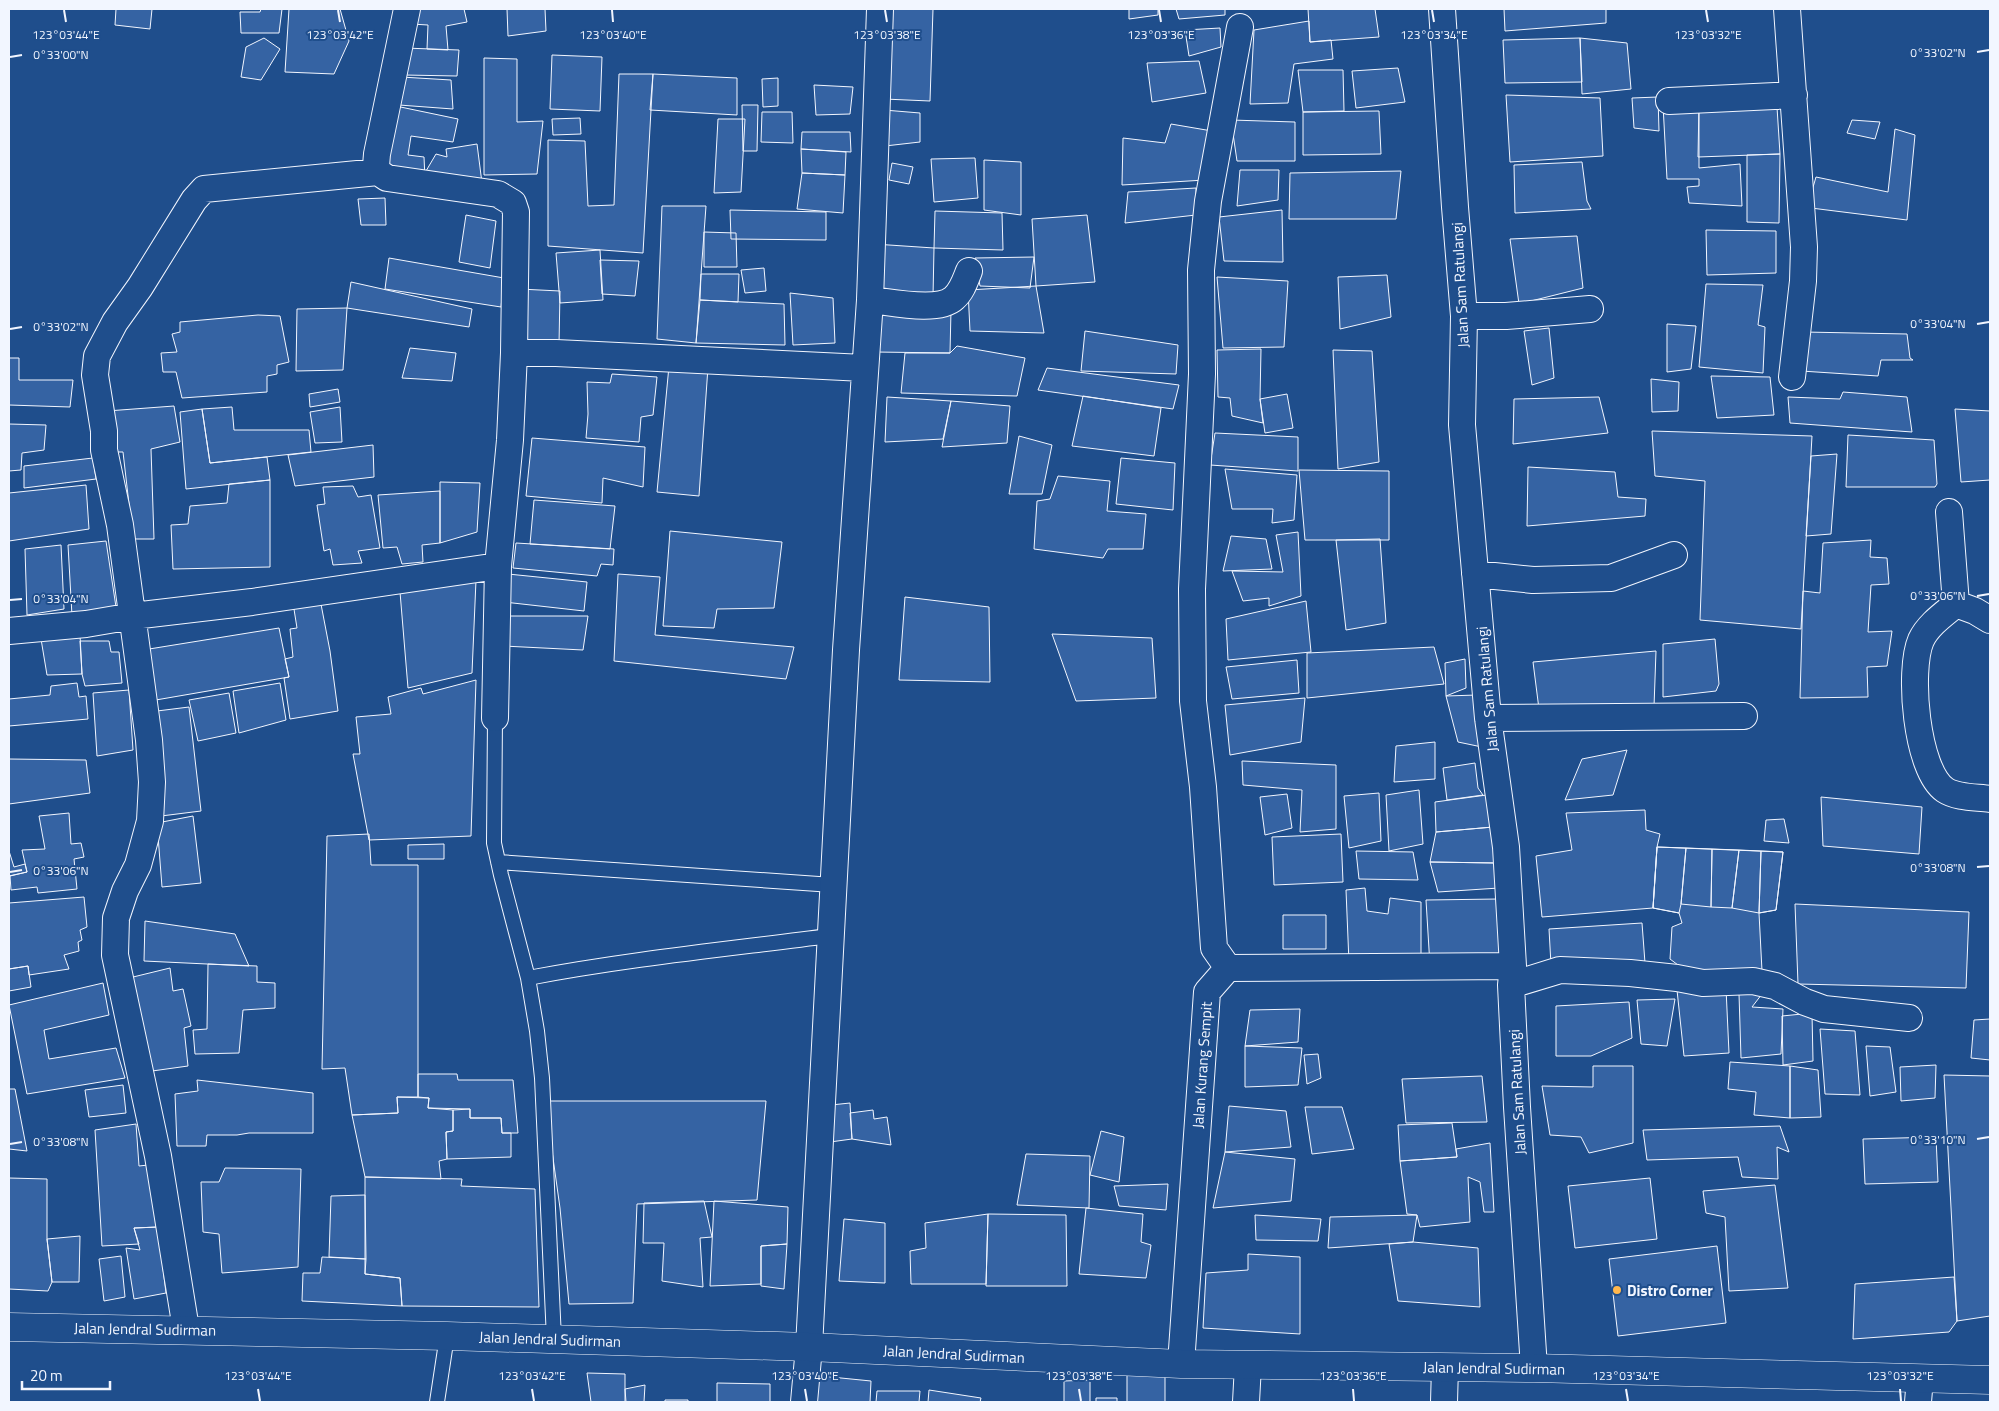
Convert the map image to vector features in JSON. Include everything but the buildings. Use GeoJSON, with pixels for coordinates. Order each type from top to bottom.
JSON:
{"type":"FeatureCollection","features":[{"type":"Feature","properties":{"kind":"street"},"geometry":{"type":"LineString","coordinates":[[407,9],[377,154],[376,166],[378,172],[387,178],[498,194],[513,203],[516,212],[514,353],[510,440],[498,566],[494,718]]}},
{"type":"Feature","properties":{"kind":"street"},"geometry":{"type":"LineString","coordinates":[[804,1402],[809,1347],[833,885],[864,368],[870,300],[880,9]]}},
{"type":"Feature","properties":{"kind":"street","name":"Jalan Sam Ratulangi"},"geometry":{"type":"LineString","coordinates":[[1442,9],[1464,316],[1462,426],[1488,718],[1506,847],[1517,1107],[1534,1368]]}},
{"type":"Feature","properties":{"kind":"street"},"geometry":{"type":"LineString","coordinates":[[1787,9],[1804,247],[1803,281],[1792,377]]}},
{"type":"Feature","properties":{"kind":"street"},"geometry":{"type":"LineString","coordinates":[[1240,27],[1208,200],[1201,270],[1202,374],[1192,589],[1193,701],[1202,787],[1214,948],[1228,968],[1512,975],[1560,970],[1630,973],[1703,983],[1753,981],[1775,986],[1805,1002],[1824,1009],[1909,1018]]}},
{"type":"Feature","properties":{"kind":"street"},"geometry":{"type":"LineString","coordinates":[[1669,102],[1794,95]]}},
{"type":"Feature","properties":{"kind":"street"},"geometry":{"type":"LineString","coordinates":[[186,1329],[158,1156],[115,955],[116,918],[125,891],[138,865],[150,821],[152,782],[133,616],[120,525],[104,450],[104,431],[95,374],[98,356],[115,322],[140,287],[194,200],[204,189],[378,172]]}},
{"type":"Feature","properties":{"kind":"street"},"geometry":{"type":"LineString","coordinates":[[870,300],[921,305],[945,304],[954,299],[962,289],[970,271]]}},
{"type":"Feature","properties":{"kind":"street"},"geometry":{"type":"LineString","coordinates":[[1464,316],[1506,316],[1590,309]]}},
{"type":"Feature","properties":{"kind":"street"},"geometry":{"type":"LineString","coordinates":[[514,353],[556,353],[864,368]]}},
{"type":"Feature","properties":{"kind":"street"},"geometry":{"type":"LineString","coordinates":[[1949,512],[1956,604]]}},
{"type":"Feature","properties":{"kind":"street"},"geometry":{"type":"LineString","coordinates":[[1475,574],[1533,580],[1611,578],[1674,555]]}},
{"type":"Feature","properties":{"kind":"street"},"geometry":{"type":"LineString","coordinates":[[9,631],[86,624],[133,616],[252,602],[498,566]]}},
{"type":"Feature","properties":{"kind":"street"},"geometry":{"type":"LineString","coordinates":[[1956,604],[1976,611],[1990,620]]}},
{"type":"Feature","properties":{"kind":"street"},"geometry":{"type":"LineString","coordinates":[[1956,604],[1932,625],[1922,637],[1917,651],[1915,694],[1920,734],[1931,769],[1944,789],[1953,793],[1990,800]]}},
{"type":"Feature","properties":{"kind":"street"},"geometry":{"type":"LineString","coordinates":[[1488,718],[1744,716]]}},
{"type":"Feature","properties":{"kind":"street","name":"Jalan Kurang Sempit"},"geometry":{"type":"LineString","coordinates":[[1181,1364],[1207,992],[1228,968]]}},
{"type":"Feature","properties":{"kind":"street","name":"Jalan Jendral Sudirman"},"geometry":{"type":"LineString","coordinates":[[9,1327],[186,1329],[809,1347],[1181,1364],[1534,1368],[1919,1390],[1990,1380]]}},
{"type":"Feature","properties":{"kind":"street"},"geometry":{"type":"LineString","coordinates":[[1246,1402],[1248,1365]]}},
{"type":"Feature","properties":{"kind":"street"},"geometry":{"type":"LineString","coordinates":[[1444,1402],[1445,1367]]}},
{"type":"Feature","properties":{"kind":"lane"},"geometry":{"type":"LineString","coordinates":[[494,718],[494,843],[528,978],[537,1030],[542,1078],[554,1339]]}},
{"type":"Feature","properties":{"kind":"lane"},"geometry":{"type":"LineString","coordinates":[[498,862],[833,885]]}},
{"type":"Feature","properties":{"kind":"lane"},"geometry":{"type":"LineString","coordinates":[[528,978],[685,952],[830,936]]}},
{"type":"Feature","properties":{"kind":"lane"},"geometry":{"type":"LineString","coordinates":[[437,1402],[447,1336]]}},
{"type":"Feature","properties":{"kind":"place","name":"Distro Corner"},"geometry":{"type":"Point","coordinates":[1617,1290]}}]}
